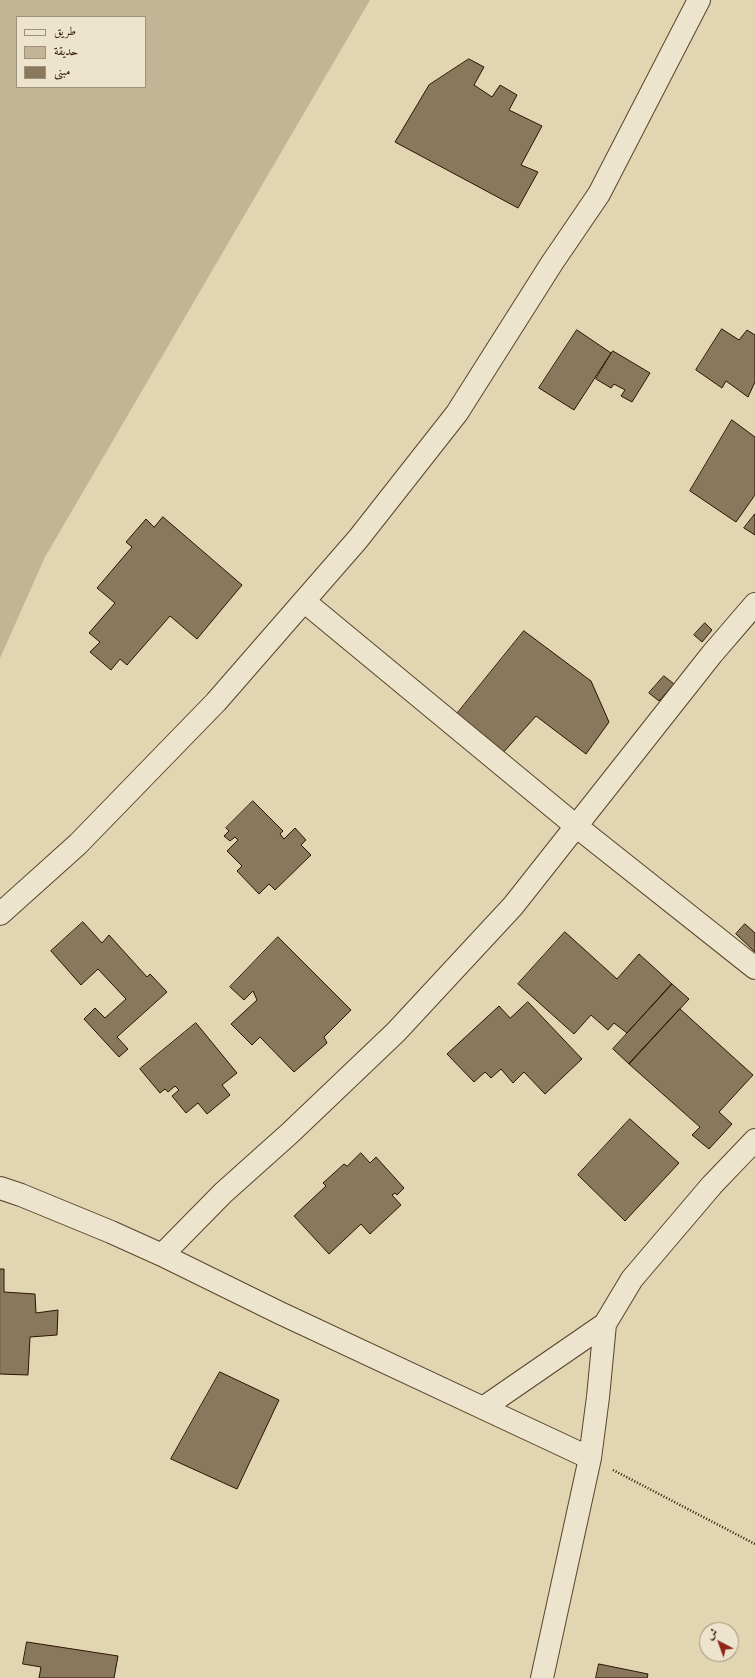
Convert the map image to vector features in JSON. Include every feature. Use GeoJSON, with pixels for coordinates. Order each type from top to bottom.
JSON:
{"type":"FeatureCollection","features":[{"type":"Feature","properties":{"kind":"street"},"geometry":{"type":"LineString","coordinates":[[0,914],[78,844],[216,702],[306,602],[358,540],[461,407],[552,263],[600,194],[699,0]]}},
{"type":"Feature","properties":{"kind":"street"},"geometry":{"type":"LineString","coordinates":[[306,602],[576,826],[755,968]]}},
{"type":"Feature","properties":{"kind":"street"},"geometry":{"type":"LineString","coordinates":[[162,1255],[224,1193],[290,1133],[396,1032],[513,906],[712,654],[755,604]]}},
{"type":"Feature","properties":{"kind":"street"},"geometry":{"type":"LineString","coordinates":[[483,1408],[605,1324],[632,1279],[712,1185],[755,1140]]}},
{"type":"Feature","properties":{"kind":"street"},"geometry":{"type":"LineString","coordinates":[[0,1188],[104,1229],[162,1255],[590,1458]]}},
{"type":"Feature","properties":{"kind":"street"},"geometry":{"type":"LineString","coordinates":[[542,1678],[590,1458],[605,1324]]}},
{"type":"Feature","properties":{"kind":"path"},"geometry":{"type":"LineString","coordinates":[[590,1458],[755,1544]]}},
{"type":"Feature","properties":{"kind":"green space"},"geometry":{"type":"Polygon","coordinates":[[[0,0],[370,0],[45,557],[0,658],[0,0]]]}},
{"type":"Feature","properties":{"kind":"building"},"geometry":{"type":"Polygon","coordinates":[[[469,59],[484,67],[474,85],[492,97],[500,85],[517,95],[509,110],[542,126],[521,165],[538,172],[518,208],[395,142],[429,85],[469,59]]]}},
{"type":"Feature","properties":{"kind":"building"},"geometry":{"type":"Polygon","coordinates":[[[722,329],[739,340],[747,330],[755,335],[755,382],[748,397],[726,381],[722,388],[696,370],[722,329]]]}},
{"type":"Feature","properties":{"kind":"building"},"geometry":{"type":"Polygon","coordinates":[[[577,330],[611,353],[574,410],[539,388],[577,330]]]}},
{"type":"Feature","properties":{"kind":"building"},"geometry":{"type":"Polygon","coordinates":[[[613,351],[650,373],[632,402],[621,396],[625,390],[614,384],[611,388],[596,379],[613,351]]]}},
{"type":"Feature","properties":{"kind":"building"},"geometry":{"type":"Polygon","coordinates":[[[732,420],[755,437],[755,495],[736,522],[690,491],[732,420]]]}},
{"type":"Feature","properties":{"kind":"building"},"geometry":{"type":"Polygon","coordinates":[[[755,514],[755,535],[744,528],[755,514]]]}},
{"type":"Feature","properties":{"kind":"building"},"geometry":{"type":"Polygon","coordinates":[[[163,517],[242,585],[197,639],[170,616],[127,665],[120,659],[111,670],[90,652],[100,642],[89,633],[115,603],[97,588],[132,547],[126,542],[146,519],[154,527],[163,517]]]}},
{"type":"Feature","properties":{"kind":"building"},"geometry":{"type":"Polygon","coordinates":[[[705,623],[712,630],[702,642],[694,635],[705,623]]]}},
{"type":"Feature","properties":{"kind":"building"},"geometry":{"type":"Polygon","coordinates":[[[524,631],[591,681],[609,722],[586,754],[536,716],[501,755],[456,715],[524,631]]]}},
{"type":"Feature","properties":{"kind":"building"},"geometry":{"type":"Polygon","coordinates":[[[664,676],[674,684],[659,701],[649,693],[664,676]]]}},
{"type":"Feature","properties":{"kind":"building"},"geometry":{"type":"Polygon","coordinates":[[[253,801],[283,831],[280,834],[284,839],[295,828],[306,840],[301,845],[311,855],[275,890],[269,884],[259,894],[237,871],[242,866],[227,851],[238,840],[235,837],[230,841],[224,836],[229,831],[226,828],[253,801]]]}},
{"type":"Feature","properties":{"kind":"building"},"geometry":{"type":"Polygon","coordinates":[[[83,922],[102,943],[109,935],[147,977],[150,974],[167,992],[117,1037],[128,1049],[119,1057],[84,1019],[95,1008],[105,1018],[126,999],[98,969],[81,985],[51,951],[83,922]]]}},
{"type":"Feature","properties":{"kind":"building"},"geometry":{"type":"Polygon","coordinates":[[[745,924],[755,933],[755,952],[736,934],[745,924]]]}},
{"type":"Feature","properties":{"kind":"building"},"geometry":{"type":"Polygon","coordinates":[[[565,932],[617,979],[639,954],[672,984],[627,1033],[614,1023],[608,1030],[591,1015],[574,1034],[518,984],[565,932]]]}},
{"type":"Feature","properties":{"kind":"building"},"geometry":{"type":"Polygon","coordinates":[[[278,937],[351,1010],[324,1037],[327,1043],[294,1072],[260,1037],[252,1045],[231,1024],[257,1000],[253,991],[244,1000],[230,987],[278,937]]]}},
{"type":"Feature","properties":{"kind":"building"},"geometry":{"type":"Polygon","coordinates":[[[672,984],[689,999],[629,1064],[613,1049],[672,984]]]}},
{"type":"Feature","properties":{"kind":"building"},"geometry":{"type":"Polygon","coordinates":[[[528,1002],[582,1059],[545,1094],[524,1072],[513,1083],[501,1069],[491,1078],[485,1072],[474,1082],[447,1054],[499,1006],[510,1018],[528,1002]]]}},
{"type":"Feature","properties":{"kind":"building"},"geometry":{"type":"Polygon","coordinates":[[[680,1009],[753,1075],[719,1112],[732,1124],[709,1149],[692,1135],[700,1127],[629,1064],[680,1009]]]}},
{"type":"Feature","properties":{"kind":"building"},"geometry":{"type":"Polygon","coordinates":[[[196,1023],[237,1073],[222,1085],[230,1095],[207,1114],[198,1103],[186,1113],[172,1096],[179,1090],[175,1086],[168,1092],[165,1089],[160,1093],[140,1069],[196,1023]]]}},
{"type":"Feature","properties":{"kind":"building"},"geometry":{"type":"Polygon","coordinates":[[[630,1119],[679,1163],[625,1221],[578,1175],[630,1119]]]}},
{"type":"Feature","properties":{"kind":"building"},"geometry":{"type":"Polygon","coordinates":[[[361,1153],[370,1163],[376,1157],[404,1188],[397,1195],[395,1193],[392,1195],[401,1205],[370,1234],[361,1224],[329,1254],[294,1216],[326,1186],[323,1183],[344,1164],[347,1166],[361,1153]]]}},
{"type":"Feature","properties":{"kind":"building"},"geometry":{"type":"Polygon","coordinates":[[[0,1269],[4,1269],[4,1292],[35,1294],[36,1313],[58,1310],[57,1335],[30,1337],[28,1375],[0,1374],[0,1269]]]}},
{"type":"Feature","properties":{"kind":"building"},"geometry":{"type":"Polygon","coordinates":[[[220,1372],[279,1400],[237,1489],[171,1459],[220,1372]]]}},
{"type":"Feature","properties":{"kind":"building"},"geometry":{"type":"Polygon","coordinates":[[[27,1642],[118,1656],[114,1678],[39,1678],[41,1667],[23,1664],[27,1642]]]}},
{"type":"Feature","properties":{"kind":"building"},"geometry":{"type":"Polygon","coordinates":[[[599,1664],[648,1674],[647,1678],[596,1678],[599,1664]]]}}]}
